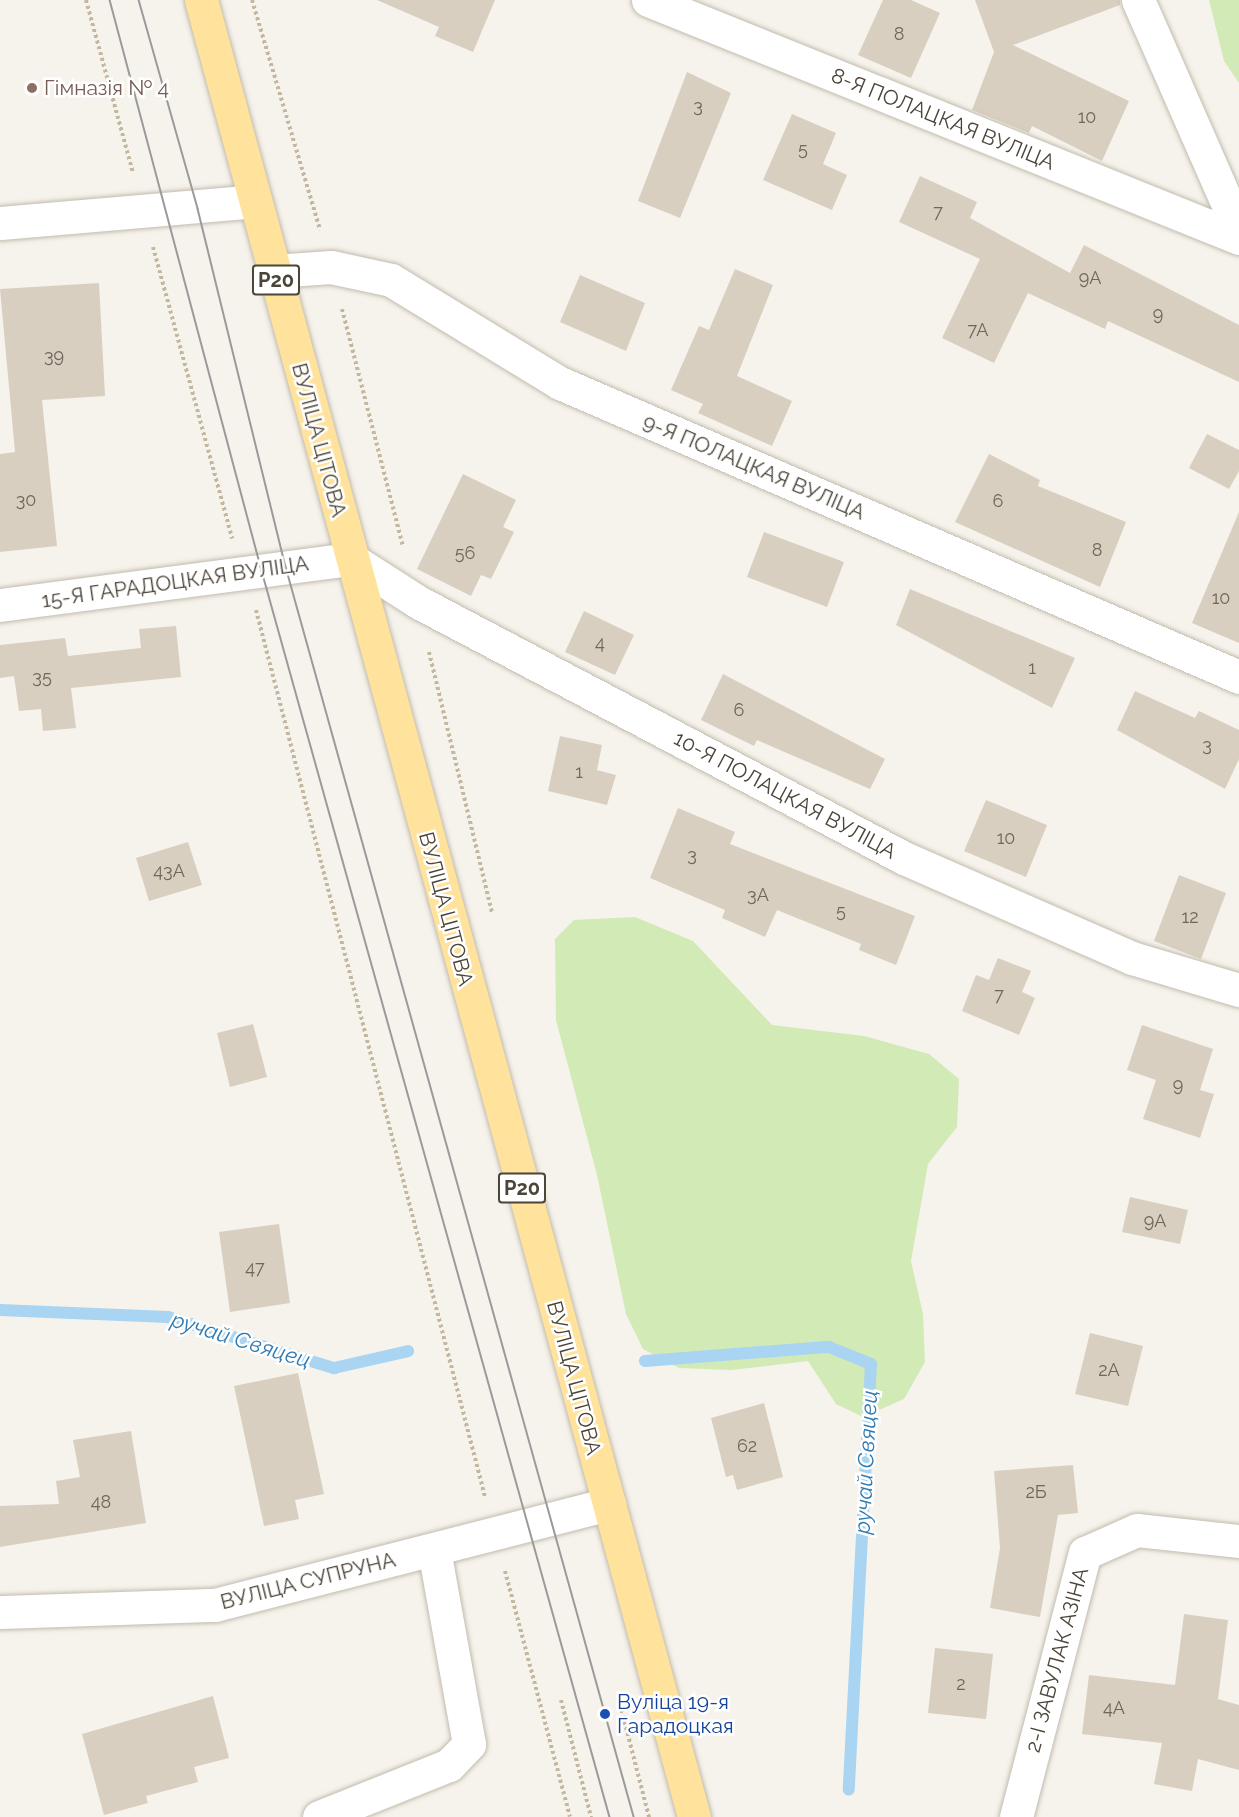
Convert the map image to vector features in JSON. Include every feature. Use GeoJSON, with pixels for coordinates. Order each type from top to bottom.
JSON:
{"type":"FeatureCollection","features":[{"type":"Feature","properties":{"kind":"main road","name":"ВУЛІЦА ЦІТОВА"},"geometry":{"type":"LineString","coordinates":[[201,0],[694,1817]]}},
{"type":"Feature","properties":{"kind":"street","name":"8-Я ПОЛАЦКАЯ ВУЛІЦА"},"geometry":{"type":"LineString","coordinates":[[648,0],[1239,238]]}},
{"type":"Feature","properties":{"kind":"street"},"geometry":{"type":"LineString","coordinates":[[1138,0],[1239,230]]}},
{"type":"Feature","properties":{"kind":"street"},"geometry":{"type":"LineString","coordinates":[[0,223],[144,213],[255,201]]}},
{"type":"Feature","properties":{"kind":"street","name":"9-Я ПОЛАЦКАЯ ВУЛІЦА"},"geometry":{"type":"LineString","coordinates":[[274,271],[331,267],[391,280],[560,383],[1239,677]]}},
{"type":"Feature","properties":{"kind":"street","name":"15-Я ГАРАДОЦКАЯ ВУЛІЦА"},"geometry":{"type":"LineString","coordinates":[[0,605],[351,559]]}},
{"type":"Feature","properties":{"kind":"street","name":"10-Я ПОЛАЦКАЯ ВУЛІЦА"},"geometry":{"type":"LineString","coordinates":[[351,559],[418,602],[904,858],[1132,958],[1239,990]]}},
{"type":"Feature","properties":{"kind":"street","name":"ВУЛІЦА СУПРУНА"},"geometry":{"type":"LineString","coordinates":[[0,1612],[215,1605],[609,1504]]}},
{"type":"Feature","properties":{"kind":"street","name":"2-І ЗАВУЛАК АЗІНА"},"geometry":{"type":"LineString","coordinates":[[1016,1817],[1085,1553],[1137,1530],[1239,1541]]}},
{"type":"Feature","properties":{"kind":"street"},"geometry":{"type":"LineString","coordinates":[[318,1817],[448,1765],[469,1744],[434,1550]]}},
{"type":"Feature","properties":{"kind":"path"},"geometry":{"type":"LineString","coordinates":[[86,0],[231,535],[247,574],[570,1817]]}},
{"type":"Feature","properties":{"kind":"path"},"geometry":{"type":"LineString","coordinates":[[252,0],[331,267],[418,602],[493,920]]}},
{"type":"Feature","properties":{"kind":"path"},"geometry":{"type":"LineString","coordinates":[[619,1697],[649,1817]]}},
{"type":"Feature","properties":{"kind":"path"},"geometry":{"type":"LineString","coordinates":[[561,1700],[591,1817]]}},
{"type":"Feature","properties":{"kind":"green space"},"geometry":{"type":"Polygon","coordinates":[[[1209,0],[1239,0],[1239,83],[1224,61],[1209,0]]]}},
{"type":"Feature","properties":{"kind":"green space"},"geometry":{"type":"Polygon","coordinates":[[[635,917],[693,941],[772,1025],[864,1036],[929,1054],[959,1079],[957,1127],[928,1164],[911,1261],[923,1314],[925,1362],[904,1399],[863,1417],[836,1404],[808,1361],[731,1370],[679,1368],[643,1349],[626,1314],[597,1175],[556,1020],[555,939],[574,920],[635,917]]]}},
{"type":"Feature","properties":{"kind":"building"},"geometry":{"type":"Polygon","coordinates":[[[377,0],[495,0],[473,52],[435,36],[439,27],[377,0]]]}},
{"type":"Feature","properties":{"kind":"building"},"geometry":{"type":"Polygon","coordinates":[[[883,0],[911,0],[940,13],[911,78],[858,55],[883,0]]]}},
{"type":"Feature","properties":{"kind":"building"},"geometry":{"type":"Polygon","coordinates":[[[975,0],[1120,0],[1120,5],[1013,45],[1129,101],[1102,161],[1032,126],[1029,133],[972,110],[994,52],[975,0]]]}},
{"type":"Feature","properties":{"kind":"building"},"geometry":{"type":"Polygon","coordinates":[[[687,72],[731,93],[680,218],[638,201],[687,72]]]}},
{"type":"Feature","properties":{"kind":"building"},"geometry":{"type":"Polygon","coordinates":[[[792,114],[836,133],[823,164],[847,175],[832,210],[763,180],[792,114]]]}},
{"type":"Feature","properties":{"kind":"building"},"geometry":{"type":"Polygon","coordinates":[[[920,176],[977,202],[970,218],[1070,273],[1084,245],[1239,325],[1239,382],[1108,321],[1105,329],[1028,293],[994,363],[942,338],[980,259],[899,222],[920,176]]]}},
{"type":"Feature","properties":{"kind":"building"},"geometry":{"type":"Polygon","coordinates":[[[735,269],[773,285],[737,376],[792,401],[772,446],[698,413],[703,404],[671,390],[699,326],[709,330],[735,269]]]}},
{"type":"Feature","properties":{"kind":"building"},"geometry":{"type":"Polygon","coordinates":[[[580,275],[645,303],[626,351],[560,322],[580,275]]]}},
{"type":"Feature","properties":{"kind":"building"},"geometry":{"type":"Polygon","coordinates":[[[99,283],[105,396],[42,400],[57,546],[0,552],[0,454],[15,452],[0,289],[99,283]]]}},
{"type":"Feature","properties":{"kind":"building"},"geometry":{"type":"Polygon","coordinates":[[[1207,434],[1239,450],[1239,471],[1229,489],[1189,468],[1207,434]]]}},
{"type":"Feature","properties":{"kind":"building"},"geometry":{"type":"Polygon","coordinates":[[[989,454],[1040,480],[1038,486],[1126,522],[1100,587],[955,522],[989,454]]]}},
{"type":"Feature","properties":{"kind":"building"},"geometry":{"type":"Polygon","coordinates":[[[463,474],[516,500],[503,527],[514,532],[491,579],[481,575],[471,596],[417,569],[463,474]]]}},
{"type":"Feature","properties":{"kind":"building"},"geometry":{"type":"Polygon","coordinates":[[[1239,512],[1239,643],[1192,623],[1239,512]]]}},
{"type":"Feature","properties":{"kind":"building"},"geometry":{"type":"Polygon","coordinates":[[[764,532],[844,562],[827,607],[747,577],[764,532]]]}},
{"type":"Feature","properties":{"kind":"building"},"geometry":{"type":"Polygon","coordinates":[[[910,589],[1075,658],[1052,708],[896,625],[910,589]]]}},
{"type":"Feature","properties":{"kind":"building"},"geometry":{"type":"Polygon","coordinates":[[[584,611],[634,635],[615,675],[565,652],[584,611]]]}},
{"type":"Feature","properties":{"kind":"building"},"geometry":{"type":"Polygon","coordinates":[[[176,626],[181,677],[71,688],[76,728],[43,731],[41,709],[19,711],[14,676],[0,678],[0,645],[65,638],[68,656],[141,648],[139,629],[176,626]]]}},
{"type":"Feature","properties":{"kind":"building"},"geometry":{"type":"Polygon","coordinates":[[[723,674],[885,759],[870,789],[757,740],[754,746],[701,720],[723,674]]]}},
{"type":"Feature","properties":{"kind":"building"},"geometry":{"type":"Polygon","coordinates":[[[1135,691],[1195,718],[1199,711],[1239,730],[1239,759],[1225,789],[1117,730],[1135,691]]]}},
{"type":"Feature","properties":{"kind":"building"},"geometry":{"type":"Polygon","coordinates":[[[560,736],[602,745],[597,770],[616,775],[607,805],[548,791],[560,736]]]}},
{"type":"Feature","properties":{"kind":"building"},"geometry":{"type":"Polygon","coordinates":[[[986,800],[1047,825],[1026,877],[964,851],[986,800]]]}},
{"type":"Feature","properties":{"kind":"building"},"geometry":{"type":"Polygon","coordinates":[[[678,808],[735,832],[730,844],[915,916],[896,965],[859,950],[861,944],[777,910],[765,937],[722,918],[725,910],[650,878],[678,808]]]}},
{"type":"Feature","properties":{"kind":"building"},"geometry":{"type":"Polygon","coordinates":[[[188,842],[202,885],[149,901],[136,858],[188,842]]]}},
{"type":"Feature","properties":{"kind":"building"},"geometry":{"type":"Polygon","coordinates":[[[1179,875],[1226,893],[1201,959],[1154,941],[1179,875]]]}},
{"type":"Feature","properties":{"kind":"building"},"geometry":{"type":"Polygon","coordinates":[[[998,958],[1031,971],[1022,992],[1035,998],[1019,1035],[962,1011],[976,975],[989,980],[998,958]]]}},
{"type":"Feature","properties":{"kind":"building"},"geometry":{"type":"Polygon","coordinates":[[[253,1024],[267,1077],[230,1087],[217,1033],[253,1024]]]}},
{"type":"Feature","properties":{"kind":"building"},"geometry":{"type":"Polygon","coordinates":[[[1142,1025],[1213,1049],[1200,1090],[1214,1094],[1200,1138],[1143,1119],[1156,1080],[1127,1070],[1142,1025]]]}},
{"type":"Feature","properties":{"kind":"building"},"geometry":{"type":"Polygon","coordinates":[[[1130,1197],[1188,1210],[1180,1244],[1122,1232],[1130,1197]]]}},
{"type":"Feature","properties":{"kind":"building"},"geometry":{"type":"Polygon","coordinates":[[[279,1224],[290,1303],[230,1312],[219,1232],[279,1224]]]}},
{"type":"Feature","properties":{"kind":"building"},"geometry":{"type":"Polygon","coordinates":[[[1090,1333],[1143,1346],[1128,1406],[1075,1394],[1090,1333]]]}},
{"type":"Feature","properties":{"kind":"building"},"geometry":{"type":"Polygon","coordinates":[[[298,1373],[324,1494],[295,1500],[299,1519],[264,1526],[234,1386],[298,1373]]]}},
{"type":"Feature","properties":{"kind":"building"},"geometry":{"type":"Polygon","coordinates":[[[764,1403],[783,1477],[737,1490],[733,1475],[726,1477],[711,1418],[764,1403]]]}},
{"type":"Feature","properties":{"kind":"building"},"geometry":{"type":"Polygon","coordinates":[[[131,1431],[146,1523],[0,1547],[0,1506],[59,1504],[56,1481],[80,1477],[73,1440],[131,1431]]]}},
{"type":"Feature","properties":{"kind":"building"},"geometry":{"type":"Polygon","coordinates":[[[1073,1465],[1078,1513],[1058,1515],[1040,1617],[990,1608],[1000,1548],[994,1471],[1073,1465]]]}},
{"type":"Feature","properties":{"kind":"building"},"geometry":{"type":"Polygon","coordinates":[[[1184,1614],[1228,1620],[1218,1699],[1239,1705],[1239,1770],[1198,1759],[1192,1791],[1154,1784],[1162,1743],[1082,1734],[1089,1675],[1175,1685],[1184,1614]]]}},
{"type":"Feature","properties":{"kind":"building"},"geometry":{"type":"Polygon","coordinates":[[[935,1648],[993,1654],[986,1719],[928,1713],[935,1648]]]}},
{"type":"Feature","properties":{"kind":"building"},"geometry":{"type":"Polygon","coordinates":[[[213,1696],[229,1758],[194,1767],[198,1782],[146,1796],[148,1803],[104,1815],[82,1734],[213,1696]]]}},
{"type":"Feature","properties":{"kind":"waterway","name":"ручай Свяцец"},"geometry":{"type":"LineString","coordinates":[[0,1310],[168,1317],[334,1368],[408,1351]]}},
{"type":"Feature","properties":{"kind":"waterway","name":"ручай Свяцец"},"geometry":{"type":"LineString","coordinates":[[645,1361],[829,1347],[871,1364],[849,1789]]}},
{"type":"Feature","properties":{"kind":"tram line"},"geometry":{"type":"LineString","coordinates":[[110,0],[262,571],[610,1817]]}},
{"type":"Feature","properties":{"kind":"tram line"},"geometry":{"type":"LineString","coordinates":[[139,0],[198,209],[286,567],[634,1817]]}},
{"type":"Feature","properties":{"kind":"place","name":"Гімназія № 4"},"geometry":{"type":"Point","coordinates":[32,88]}},
{"type":"Feature","properties":{"kind":"place","name":"Вуліца 19-я Гарадоцкая"},"geometry":{"type":"Point","coordinates":[605,1714]}}]}
